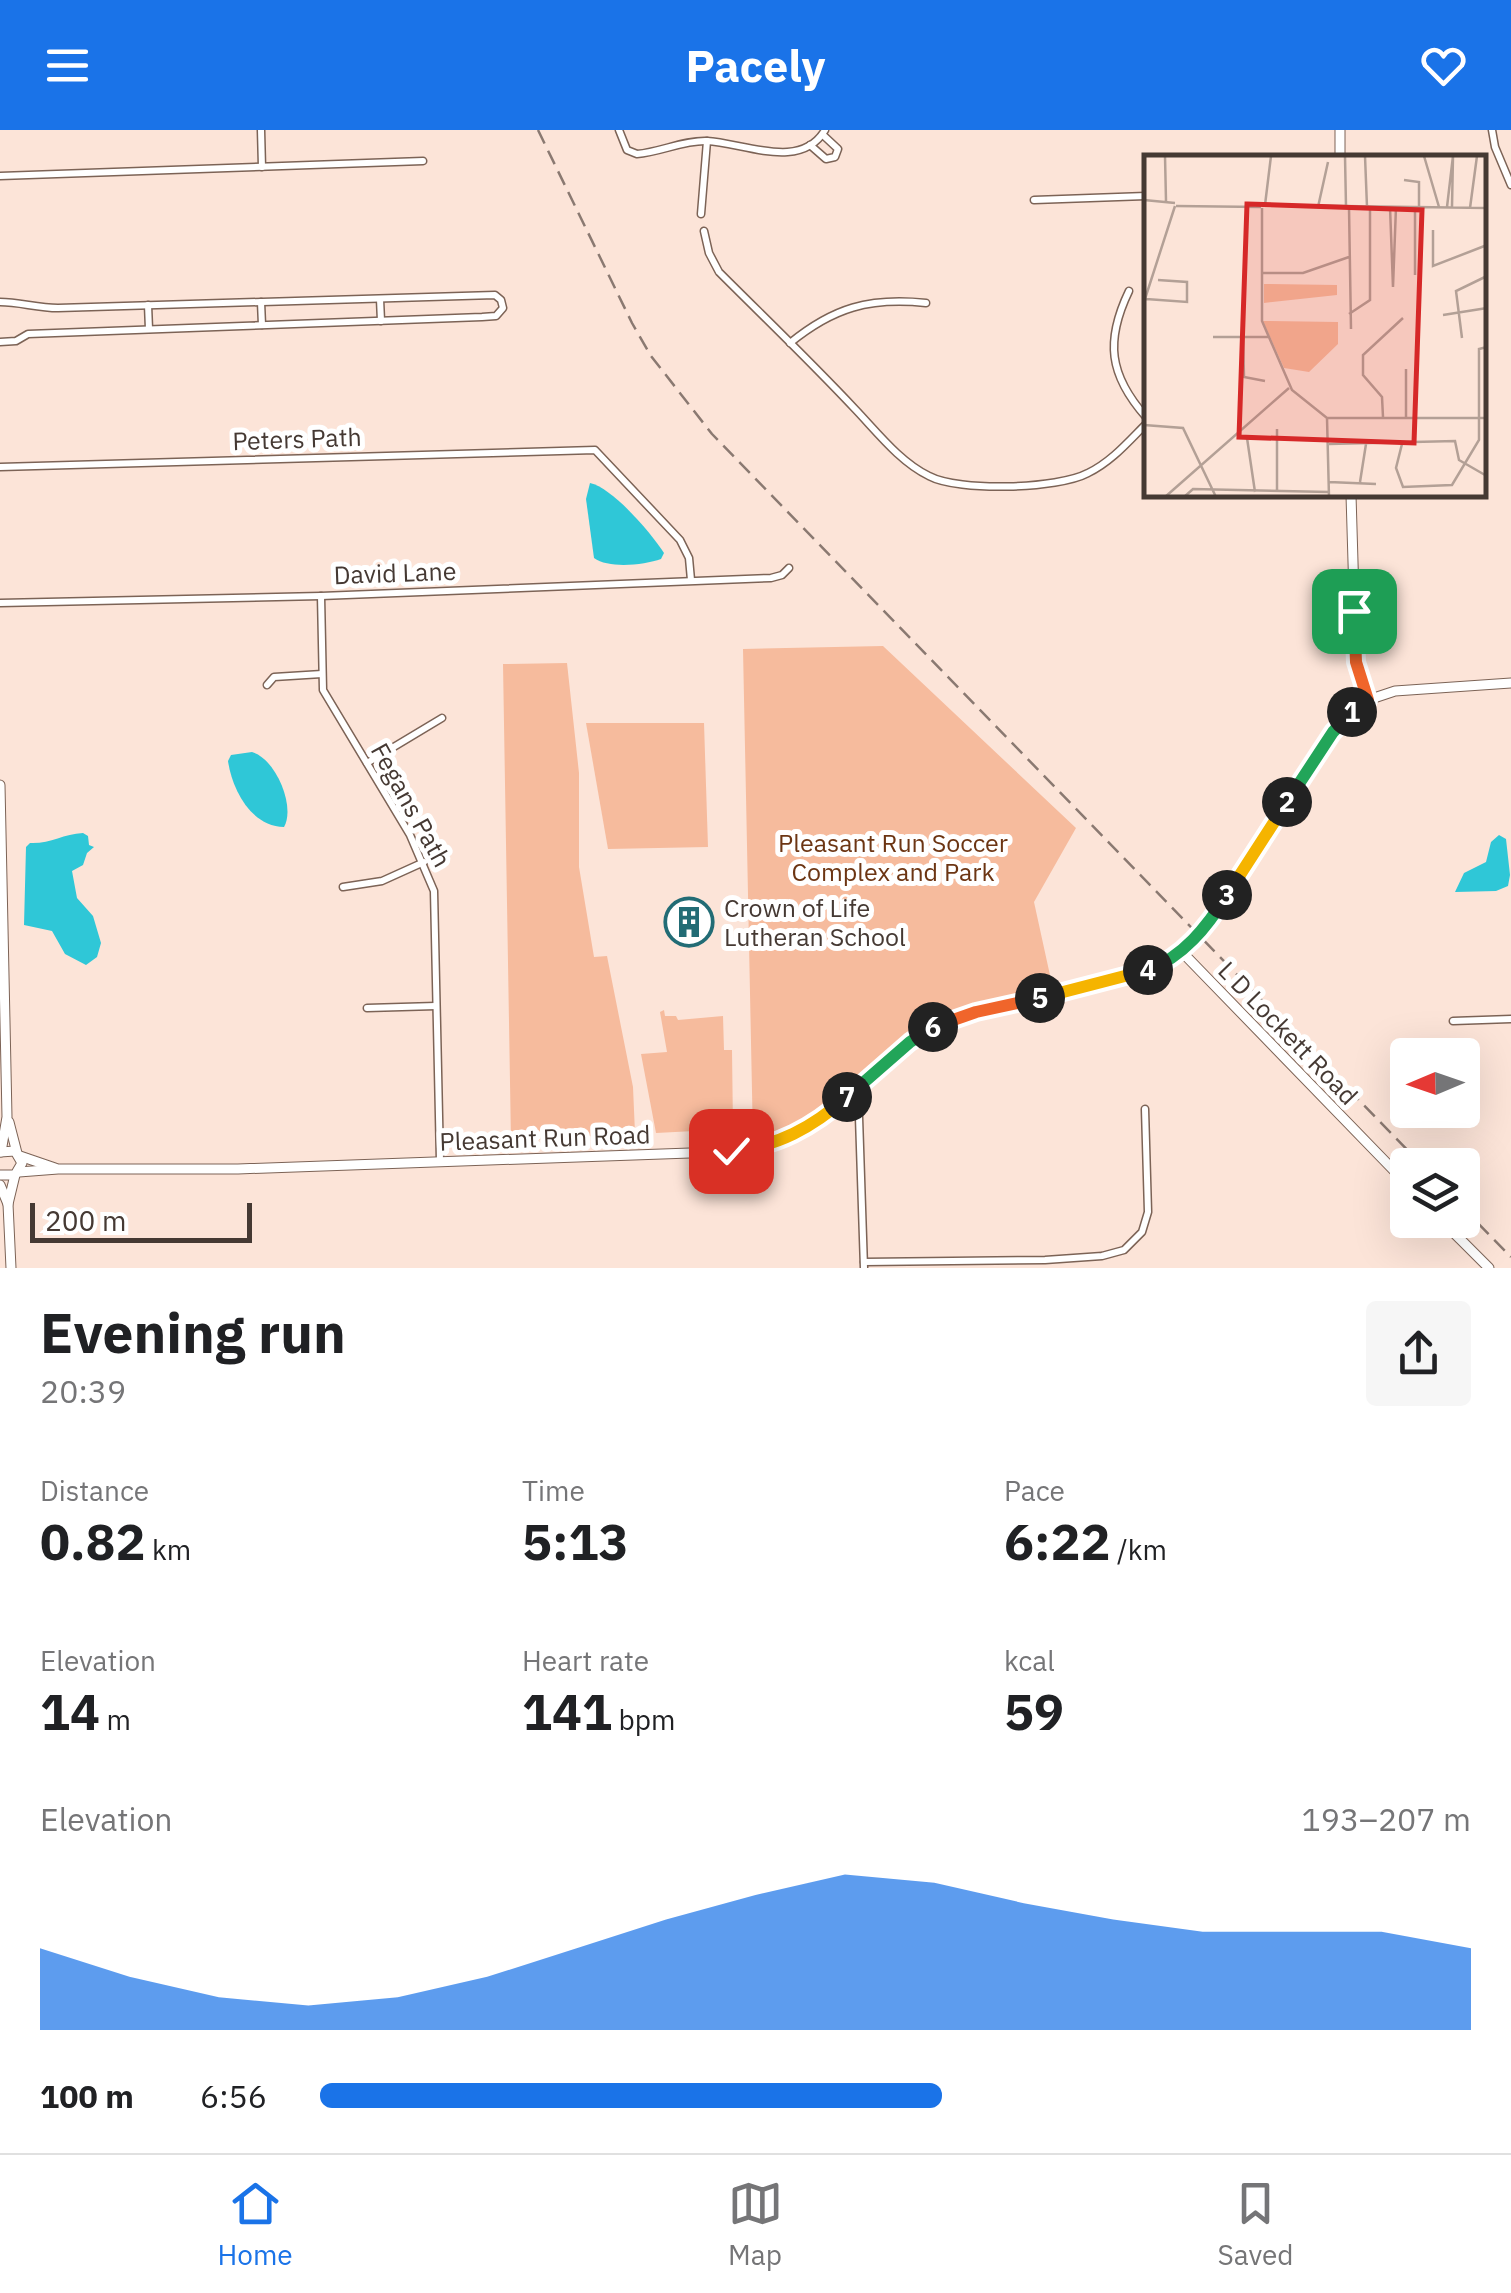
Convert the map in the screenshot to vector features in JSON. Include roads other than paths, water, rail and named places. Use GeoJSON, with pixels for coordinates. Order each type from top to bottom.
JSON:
{"type":"FeatureCollection","features":[{"type":"Feature","properties":{"kind":"main road"},"geometry":{"type":"LineString","coordinates":[[1351,498],[1356,662],[1368,700],[1395,691],[1511,683]]}},
{"type":"Feature","properties":{"kind":"main road","name":"Pleasant Run Road"},"geometry":{"type":"LineString","coordinates":[[0,1174],[58,1169],[160,1171],[742,1150],[774,1143],[802,1130],[934,1027],[981,1011],[1137,974],[1181,952],[1215,914],[1333,732],[1368,700]]}},
{"type":"Feature","properties":{"kind":"main road"},"geometry":{"type":"LineString","coordinates":[[0,785],[7,1117],[0,1152]]}},
{"type":"Feature","properties":{"kind":"main road","name":"L D Lockett Road"},"geometry":{"type":"LineString","coordinates":[[1181,952],[1390,1167]]}},
{"type":"Feature","properties":{"kind":"main road"},"geometry":{"type":"LineString","coordinates":[[7,1117],[18,1151],[17,1174],[8,1204],[11,1268]]}},
{"type":"Feature","properties":{"kind":"main road","name":"Pleasant Run Road"},"geometry":{"type":"LineString","coordinates":[[0,1152],[18,1151],[58,1169]]}},
{"type":"Feature","properties":{"kind":"main road"},"geometry":{"type":"LineString","coordinates":[[0,1185],[8,1204]]}},
{"type":"Feature","properties":{"kind":"main road"},"geometry":{"type":"LineString","coordinates":[[1459,1238],[1489,1268]]}},
{"type":"Feature","properties":{"kind":"street"},"geometry":{"type":"LineString","coordinates":[[261,130],[262,167]]}},
{"type":"Feature","properties":{"kind":"street"},"geometry":{"type":"LineString","coordinates":[[619,130],[631,153],[708,141],[786,153],[810,145],[824,133],[838,149],[834,157],[826,159],[810,145]]}},
{"type":"Feature","properties":{"kind":"street"},"geometry":{"type":"LineString","coordinates":[[1492,130],[1511,184]]}},
{"type":"Feature","properties":{"kind":"street"},"geometry":{"type":"LineString","coordinates":[[700,214],[708,141]]}},
{"type":"Feature","properties":{"kind":"street"},"geometry":{"type":"LineString","coordinates":[[0,176],[423,161]]}},
{"type":"Feature","properties":{"kind":"street"},"geometry":{"type":"LineString","coordinates":[[1034,200],[1144,196]]}},
{"type":"Feature","properties":{"kind":"street"},"geometry":{"type":"LineString","coordinates":[[704,231],[719,272],[877,433],[911,465],[934,479],[996,485],[1071,480],[1092,472],[1118,454],[1144,422]]}},
{"type":"Feature","properties":{"kind":"street"},"geometry":{"type":"LineString","coordinates":[[1129,290],[1118,314],[1114,358],[1128,396],[1144,417]]}},
{"type":"Feature","properties":{"kind":"street"},"geometry":{"type":"LineString","coordinates":[[0,302],[15,302],[27,308],[495,296],[503,304],[496,316],[28,334],[16,341],[0,342]]}},
{"type":"Feature","properties":{"kind":"street"},"geometry":{"type":"LineString","coordinates":[[380,299],[381,320]]}},
{"type":"Feature","properties":{"kind":"street"},"geometry":{"type":"LineString","coordinates":[[261,302],[262,325]]}},
{"type":"Feature","properties":{"kind":"street"},"geometry":{"type":"LineString","coordinates":[[790,344],[819,320],[853,306],[926,303]]}},
{"type":"Feature","properties":{"kind":"street"},"geometry":{"type":"LineString","coordinates":[[148,306],[150,329]]}},
{"type":"Feature","properties":{"kind":"street","name":"Peters Path"},"geometry":{"type":"LineString","coordinates":[[0,467],[595,450],[680,540],[689,558],[691,580]]}},
{"type":"Feature","properties":{"kind":"street","name":"David Lane"},"geometry":{"type":"LineString","coordinates":[[0,604],[771,578],[788,568]]}},
{"type":"Feature","properties":{"kind":"street","name":"Fegans Path"},"geometry":{"type":"LineString","coordinates":[[321,596],[322,690],[424,862],[434,890],[440,1161]]}},
{"type":"Feature","properties":{"kind":"street"},"geometry":{"type":"LineString","coordinates":[[267,686],[274,677],[322,674]]}},
{"type":"Feature","properties":{"kind":"street"},"geometry":{"type":"LineString","coordinates":[[367,763],[442,718]]}},
{"type":"Feature","properties":{"kind":"street"},"geometry":{"type":"LineString","coordinates":[[343,887],[382,881],[424,862]]}},
{"type":"Feature","properties":{"kind":"street"},"geometry":{"type":"LineString","coordinates":[[367,1008],[436,1006]]}},
{"type":"Feature","properties":{"kind":"street"},"geometry":{"type":"LineString","coordinates":[[1453,1021],[1511,1019]]}},
{"type":"Feature","properties":{"kind":"street"},"geometry":{"type":"LineString","coordinates":[[858,1087],[864,1265],[1044,1260],[1102,1256],[1124,1250],[1142,1232],[1148,1212],[1145,1110]]}},
{"type":"Feature","properties":{"kind":"water"},"geometry":{"type":"Polygon","coordinates":[[[590,483],[631,512],[664,553],[661,559],[627,565],[594,558],[586,499],[590,483]]]}},
{"type":"Feature","properties":{"kind":"water"},"geometry":{"type":"Polygon","coordinates":[[[252,752],[268,763],[281,784],[287,807],[284,827],[253,814],[234,783],[228,761],[231,755],[252,752]]]}},
{"type":"Feature","properties":{"kind":"water"},"geometry":{"type":"Polygon","coordinates":[[[83,833],[94,847],[83,865],[72,871],[77,898],[93,916],[101,943],[97,957],[86,965],[65,954],[52,931],[24,925],[26,847],[83,833]]]}},
{"type":"Feature","properties":{"kind":"water"},"geometry":{"type":"Polygon","coordinates":[[[1499,835],[1506,839],[1508,886],[1496,891],[1455,892],[1464,873],[1486,862],[1491,842],[1499,835]]]}},
{"type":"Feature","properties":{"kind":"railway"},"geometry":{"type":"LineString","coordinates":[[538,130],[632,323],[651,356],[712,434],[1405,1148]]}},
{"type":"Feature","properties":{"kind":"railway"},"geometry":{"type":"LineString","coordinates":[[1480,1225],[1511,1257]]}},
{"type":"Feature","properties":{"kind":"place","name":"Crown of Life Lutheran School"},"geometry":{"type":"Point","coordinates":[689,922]}},
{"type":"Feature","properties":{"kind":"park label","name":"Pleasant Run Soccer Complex and Park"},"geometry":{"type":"Point","coordinates":[893,858]}}]}
